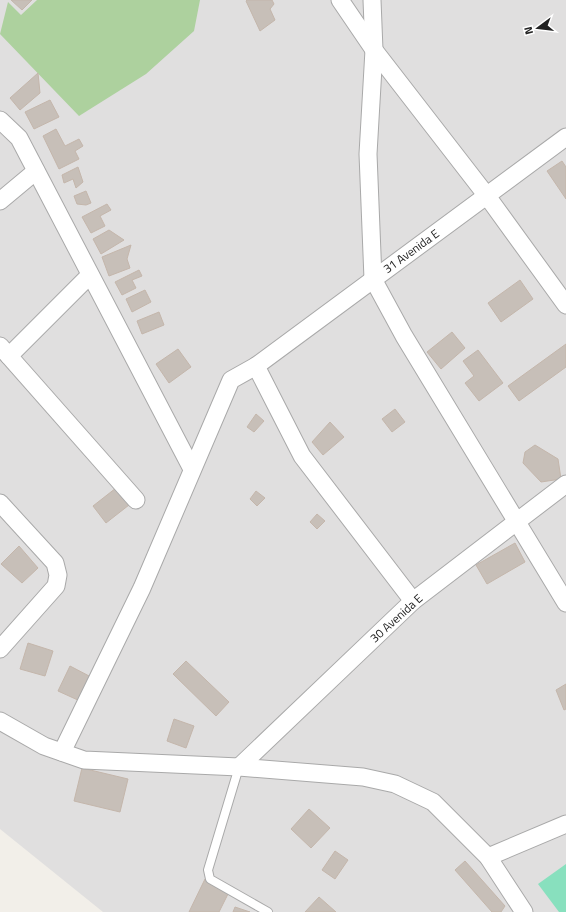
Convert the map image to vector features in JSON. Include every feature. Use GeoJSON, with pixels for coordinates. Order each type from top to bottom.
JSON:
{"type":"FeatureCollection","features":[{"type":"Feature","properties":{"kind":"street"},"geometry":{"type":"LineString","coordinates":[[340,0],[374,50],[487,196],[566,304]]}},
{"type":"Feature","properties":{"kind":"street"},"geometry":{"type":"LineString","coordinates":[[372,0],[374,50],[368,154],[373,279],[404,336],[566,603]]}},
{"type":"Feature","properties":{"kind":"street"},"geometry":{"type":"LineString","coordinates":[[0,120],[19,138],[192,470]]}},
{"type":"Feature","properties":{"kind":"street","name":"31 Avenida E"},"geometry":{"type":"LineString","coordinates":[[62,752],[142,588],[231,380],[256,366],[566,137]]}},
{"type":"Feature","properties":{"kind":"street"},"geometry":{"type":"LineString","coordinates":[[0,201],[36,171]]}},
{"type":"Feature","properties":{"kind":"street"},"geometry":{"type":"LineString","coordinates":[[90,275],[4,351],[136,500]]}},
{"type":"Feature","properties":{"kind":"street"},"geometry":{"type":"LineString","coordinates":[[256,366],[302,456],[413,601]]}},
{"type":"Feature","properties":{"kind":"street","name":"30 Avenida E"},"geometry":{"type":"LineString","coordinates":[[239,767],[413,601],[566,484]]}},
{"type":"Feature","properties":{"kind":"street"},"geometry":{"type":"LineString","coordinates":[[0,503],[55,563],[58,574],[56,586],[0,649]]}},
{"type":"Feature","properties":{"kind":"street"},"geometry":{"type":"LineString","coordinates":[[0,721],[44,746],[84,760],[239,767],[363,777],[395,784],[433,802],[488,857],[524,912]]}},
{"type":"Feature","properties":{"kind":"street"},"geometry":{"type":"LineString","coordinates":[[488,857],[566,824]]}},
{"type":"Feature","properties":{"kind":"lane"},"geometry":{"type":"LineString","coordinates":[[239,767],[209,863],[209,876],[210,879],[268,912]]}},
{"type":"Feature","properties":{"kind":"shaded area"},"geometry":{"type":"Polygon","coordinates":[[[0,0],[566,0],[566,912],[103,912],[0,829],[0,0]]]}},
{"type":"Feature","properties":{"kind":"green space"},"geometry":{"type":"Polygon","coordinates":[[[37,0],[200,0],[194,31],[146,74],[79,116],[0,34],[8,2],[21,15],[37,0]]]}},
{"type":"Feature","properties":{"kind":"green space"},"geometry":{"type":"Polygon","coordinates":[[[566,864],[566,912],[559,912],[538,884],[566,864]]]}},
{"type":"Feature","properties":{"kind":"building"},"geometry":{"type":"Polygon","coordinates":[[[11,0],[32,0],[22,10],[11,0]]]}},
{"type":"Feature","properties":{"kind":"building"},"geometry":{"type":"Polygon","coordinates":[[[272,0],[274,4],[270,9],[275,20],[260,31],[246,1],[272,0]]]}},
{"type":"Feature","properties":{"kind":"building"},"geometry":{"type":"Polygon","coordinates":[[[38,73],[40,93],[20,110],[10,98],[38,73]]]}},
{"type":"Feature","properties":{"kind":"building"},"geometry":{"type":"Polygon","coordinates":[[[50,100],[59,117],[34,129],[25,112],[50,100]]]}},
{"type":"Feature","properties":{"kind":"building"},"geometry":{"type":"Polygon","coordinates":[[[56,129],[65,146],[79,139],[83,146],[75,151],[79,159],[59,169],[43,136],[56,129]]]}},
{"type":"Feature","properties":{"kind":"building"},"geometry":{"type":"Polygon","coordinates":[[[562,161],[566,167],[566,199],[547,171],[562,161]]]}},
{"type":"Feature","properties":{"kind":"building"},"geometry":{"type":"Polygon","coordinates":[[[78,167],[83,182],[76,188],[73,179],[64,183],[62,175],[78,167]]]}},
{"type":"Feature","properties":{"kind":"building"},"geometry":{"type":"Polygon","coordinates":[[[86,191],[91,203],[86,205],[77,204],[74,196],[86,191]]]}},
{"type":"Feature","properties":{"kind":"building"},"geometry":{"type":"Polygon","coordinates":[[[107,204],[111,210],[100,216],[105,226],[91,233],[82,217],[107,204]]]}},
{"type":"Feature","properties":{"kind":"building"},"geometry":{"type":"Polygon","coordinates":[[[109,230],[124,240],[101,254],[93,239],[109,230]]]}},
{"type":"Feature","properties":{"kind":"building"},"geometry":{"type":"Polygon","coordinates":[[[131,245],[127,259],[130,268],[109,276],[102,257],[131,245]]]}},
{"type":"Feature","properties":{"kind":"building"},"geometry":{"type":"Polygon","coordinates":[[[139,270],[142,276],[132,280],[136,288],[122,295],[115,282],[139,270]]]}},
{"type":"Feature","properties":{"kind":"building"},"geometry":{"type":"Polygon","coordinates":[[[520,280],[533,299],[501,322],[488,303],[520,280]]]}},
{"type":"Feature","properties":{"kind":"building"},"geometry":{"type":"Polygon","coordinates":[[[145,290],[151,302],[132,312],[126,299],[145,290]]]}},
{"type":"Feature","properties":{"kind":"building"},"geometry":{"type":"Polygon","coordinates":[[[159,312],[164,325],[142,334],[137,321],[159,312]]]}},
{"type":"Feature","properties":{"kind":"building"},"geometry":{"type":"Polygon","coordinates":[[[452,332],[465,348],[441,369],[427,352],[452,332]]]}},
{"type":"Feature","properties":{"kind":"building"},"geometry":{"type":"Polygon","coordinates":[[[566,344],[566,367],[519,401],[508,386],[566,344]]]}},
{"type":"Feature","properties":{"kind":"building"},"geometry":{"type":"Polygon","coordinates":[[[178,349],[191,367],[169,383],[156,364],[178,349]]]}},
{"type":"Feature","properties":{"kind":"building"},"geometry":{"type":"Polygon","coordinates":[[[478,350],[503,383],[479,401],[465,383],[474,376],[463,361],[478,350]]]}},
{"type":"Feature","properties":{"kind":"building"},"geometry":{"type":"Polygon","coordinates":[[[395,409],[405,422],[392,432],[382,419],[395,409]]]}},
{"type":"Feature","properties":{"kind":"building"},"geometry":{"type":"Polygon","coordinates":[[[256,414],[264,421],[254,432],[247,427],[256,414]]]}},
{"type":"Feature","properties":{"kind":"building"},"geometry":{"type":"Polygon","coordinates":[[[330,422],[344,437],[323,455],[312,442],[330,422]]]}},
{"type":"Feature","properties":{"kind":"building"},"geometry":{"type":"Polygon","coordinates":[[[535,445],[558,459],[561,479],[541,482],[523,463],[525,452],[535,445]]]}},
{"type":"Feature","properties":{"kind":"building"},"geometry":{"type":"Polygon","coordinates":[[[116,488],[129,505],[106,523],[93,506],[116,488]]]}},
{"type":"Feature","properties":{"kind":"building"},"geometry":{"type":"Polygon","coordinates":[[[256,491],[265,498],[257,506],[250,499],[256,491]]]}},
{"type":"Feature","properties":{"kind":"building"},"geometry":{"type":"Polygon","coordinates":[[[317,514],[325,521],[317,529],[310,522],[317,514]]]}},
{"type":"Feature","properties":{"kind":"building"},"geometry":{"type":"Polygon","coordinates":[[[515,543],[525,562],[487,584],[476,565],[515,543]]]}},
{"type":"Feature","properties":{"kind":"building"},"geometry":{"type":"Polygon","coordinates":[[[19,546],[38,568],[22,583],[1,564],[19,546]]]}},
{"type":"Feature","properties":{"kind":"building"},"geometry":{"type":"Polygon","coordinates":[[[28,643],[53,651],[45,676],[20,669],[28,643]]]}},
{"type":"Feature","properties":{"kind":"building"},"geometry":{"type":"Polygon","coordinates":[[[186,661],[229,702],[216,716],[173,674],[186,661]]]}},
{"type":"Feature","properties":{"kind":"building"},"geometry":{"type":"Polygon","coordinates":[[[70,666],[91,677],[80,701],[58,691],[70,666]]]}},
{"type":"Feature","properties":{"kind":"building"},"geometry":{"type":"Polygon","coordinates":[[[566,684],[566,709],[564,710],[556,690],[566,684]]]}},
{"type":"Feature","properties":{"kind":"building"},"geometry":{"type":"Polygon","coordinates":[[[174,719],[194,726],[186,748],[167,741],[174,719]]]}},
{"type":"Feature","properties":{"kind":"building"},"geometry":{"type":"Polygon","coordinates":[[[82,768],[128,779],[120,812],[74,801],[82,768]]]}},
{"type":"Feature","properties":{"kind":"building"},"geometry":{"type":"Polygon","coordinates":[[[309,809],[330,828],[311,848],[291,829],[309,809]]]}},
{"type":"Feature","properties":{"kind":"building"},"geometry":{"type":"Polygon","coordinates":[[[335,851],[348,860],[335,879],[322,870],[335,851]]]}},
{"type":"Feature","properties":{"kind":"building"},"geometry":{"type":"Polygon","coordinates":[[[465,861],[505,906],[501,912],[492,912],[455,870],[465,861]]]}},
{"type":"Feature","properties":{"kind":"building"},"geometry":{"type":"Polygon","coordinates":[[[205,879],[229,892],[219,912],[189,912],[205,879]]]}},
{"type":"Feature","properties":{"kind":"building"},"geometry":{"type":"Polygon","coordinates":[[[319,897],[336,912],[305,912],[319,897]]]}},
{"type":"Feature","properties":{"kind":"building"},"geometry":{"type":"Polygon","coordinates":[[[235,907],[250,912],[233,912],[235,907]]]}}]}
